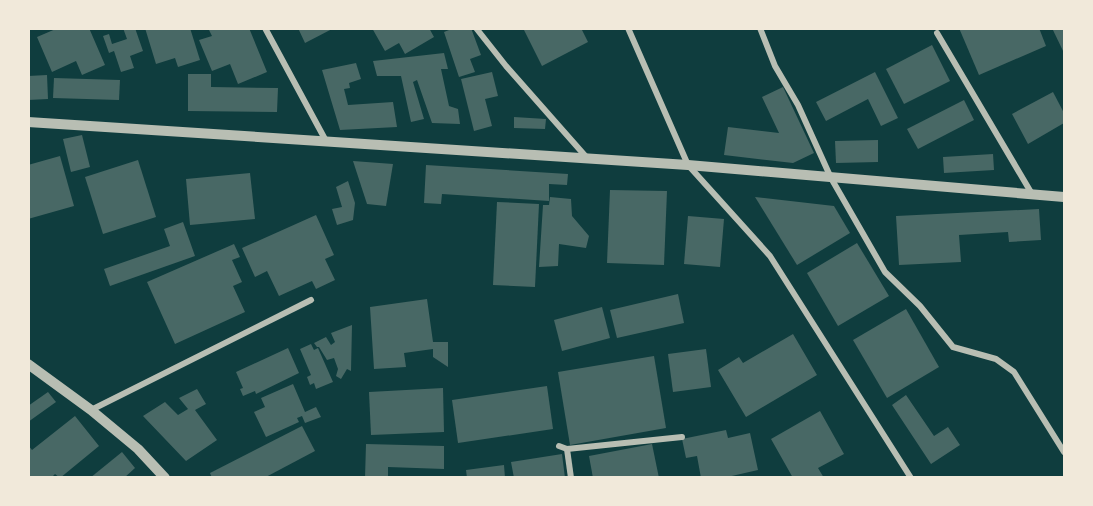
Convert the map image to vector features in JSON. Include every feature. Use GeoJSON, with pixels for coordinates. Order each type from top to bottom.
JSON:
{"type":"FeatureCollection","features":[{"type":"Feature","properties":{"kind":"street"},"geometry":{"type":"LineString","coordinates":[[265,28],[326,141]]}},
{"type":"Feature","properties":{"kind":"street"},"geometry":{"type":"LineString","coordinates":[[476,28],[506,66],[588,159]]}},
{"type":"Feature","properties":{"kind":"street"},"geometry":{"type":"LineString","coordinates":[[628,28],[688,165],[770,256],[911,477]]}},
{"type":"Feature","properties":{"kind":"street"},"geometry":{"type":"LineString","coordinates":[[760,28],[775,66],[798,105],[831,178],[885,272],[920,306],[953,347],[996,359],[1014,372],[1065,452]]}},
{"type":"Feature","properties":{"kind":"street"},"geometry":{"type":"LineString","coordinates":[[938,33],[1032,194]]}},
{"type":"Feature","properties":{"kind":"street"},"geometry":{"type":"LineString","coordinates":[[28,122],[688,165],[1065,197]]}},
{"type":"Feature","properties":{"kind":"street"},"geometry":{"type":"LineString","coordinates":[[91,410],[311,300]]}},
{"type":"Feature","properties":{"kind":"street"},"geometry":{"type":"LineString","coordinates":[[28,364],[91,410],[138,449],[165,477]]}},
{"type":"Feature","properties":{"kind":"street"},"geometry":{"type":"LineString","coordinates":[[559,446],[567,449],[682,436]]}},
{"type":"Feature","properties":{"kind":"street"},"geometry":{"type":"LineString","coordinates":[[567,449],[571,477]]}},
{"type":"Feature","properties":{"kind":"building"},"geometry":{"type":"Polygon","coordinates":[[[58,28],[89,28],[105,65],[82,75],[76,61],[52,72],[37,37],[58,28]]]}},
{"type":"Feature","properties":{"kind":"building"},"geometry":{"type":"Polygon","coordinates":[[[123,28],[135,28],[143,51],[130,56],[134,68],[121,72],[114,51],[109,53],[103,36],[109,34],[112,44],[127,39],[123,28]]]}},
{"type":"Feature","properties":{"kind":"building"},"geometry":{"type":"Polygon","coordinates":[[[145,28],[190,28],[200,60],[178,67],[175,58],[156,64],[145,28]]]}},
{"type":"Feature","properties":{"kind":"building"},"geometry":{"type":"Polygon","coordinates":[[[208,28],[249,28],[267,72],[238,84],[230,64],[212,71],[199,40],[212,36],[208,28]]]}},
{"type":"Feature","properties":{"kind":"building"},"geometry":{"type":"Polygon","coordinates":[[[298,28],[334,28],[305,43],[298,28]]]}},
{"type":"Feature","properties":{"kind":"building"},"geometry":{"type":"Polygon","coordinates":[[[372,28],[429,28],[434,37],[405,54],[399,43],[385,51],[372,28]]]}},
{"type":"Feature","properties":{"kind":"building"},"geometry":{"type":"Polygon","coordinates":[[[454,28],[471,28],[481,55],[470,59],[475,72],[459,77],[444,32],[454,28]]]}},
{"type":"Feature","properties":{"kind":"building"},"geometry":{"type":"Polygon","coordinates":[[[523,28],[581,28],[588,42],[542,66],[523,28]]]}},
{"type":"Feature","properties":{"kind":"building"},"geometry":{"type":"Polygon","coordinates":[[[959,28],[1039,28],[1046,46],[979,75],[959,28]]]}},
{"type":"Feature","properties":{"kind":"building"},"geometry":{"type":"Polygon","coordinates":[[[1052,28],[1064,28],[1064,53],[1052,28]]]}},
{"type":"Feature","properties":{"kind":"building"},"geometry":{"type":"Polygon","coordinates":[[[932,45],[950,81],[904,104],[886,69],[932,45]]]}},
{"type":"Feature","properties":{"kind":"building"},"geometry":{"type":"Polygon","coordinates":[[[444,53],[448,69],[441,69],[449,106],[458,109],[460,124],[432,123],[417,80],[413,82],[424,119],[411,122],[401,76],[377,76],[373,61],[444,53]]]}},
{"type":"Feature","properties":{"kind":"building"},"geometry":{"type":"Polygon","coordinates":[[[356,63],[361,79],[349,83],[350,88],[344,89],[348,105],[393,102],[397,127],[340,130],[322,70],[356,63]]]}},
{"type":"Feature","properties":{"kind":"building"},"geometry":{"type":"Polygon","coordinates":[[[492,72],[498,96],[485,99],[492,126],[474,131],[461,79],[492,72]]]}},
{"type":"Feature","properties":{"kind":"building"},"geometry":{"type":"Polygon","coordinates":[[[875,72],[898,118],[881,126],[868,99],[826,121],[816,102],[875,72]]]}},
{"type":"Feature","properties":{"kind":"building"},"geometry":{"type":"Polygon","coordinates":[[[188,74],[211,74],[211,87],[278,88],[277,112],[188,111],[188,74]]]}},
{"type":"Feature","properties":{"kind":"building"},"geometry":{"type":"Polygon","coordinates":[[[47,75],[48,99],[28,100],[28,76],[47,75]]]}},
{"type":"Feature","properties":{"kind":"building"},"geometry":{"type":"Polygon","coordinates":[[[54,78],[120,80],[119,100],[53,98],[54,78]]]}},
{"type":"Feature","properties":{"kind":"building"},"geometry":{"type":"Polygon","coordinates":[[[783,87],[814,153],[793,163],[724,155],[728,127],[779,133],[762,97],[783,87]]]}},
{"type":"Feature","properties":{"kind":"building"},"geometry":{"type":"Polygon","coordinates":[[[1053,92],[1064,113],[1064,123],[1028,144],[1012,114],[1053,92]]]}},
{"type":"Feature","properties":{"kind":"building"},"geometry":{"type":"Polygon","coordinates":[[[964,100],[974,120],[918,149],[907,129],[964,100]]]}},
{"type":"Feature","properties":{"kind":"building"},"geometry":{"type":"Polygon","coordinates":[[[514,117],[546,119],[545,129],[514,128],[514,117]]]}},
{"type":"Feature","properties":{"kind":"building"},"geometry":{"type":"Polygon","coordinates":[[[82,135],[90,167],[71,172],[63,139],[82,135]]]}},
{"type":"Feature","properties":{"kind":"building"},"geometry":{"type":"Polygon","coordinates":[[[878,140],[878,162],[836,163],[835,141],[878,140]]]}},
{"type":"Feature","properties":{"kind":"building"},"geometry":{"type":"Polygon","coordinates":[[[993,154],[994,170],[944,173],[943,157],[993,154]]]}},
{"type":"Feature","properties":{"kind":"building"},"geometry":{"type":"Polygon","coordinates":[[[60,156],[74,206],[28,219],[28,165],[60,156]]]}},
{"type":"Feature","properties":{"kind":"building"},"geometry":{"type":"Polygon","coordinates":[[[138,160],[156,217],[103,234],[85,177],[138,160]]]}},
{"type":"Feature","properties":{"kind":"building"},"geometry":{"type":"Polygon","coordinates":[[[353,161],[393,164],[386,206],[367,204],[353,161]]]}},
{"type":"Feature","properties":{"kind":"building"},"geometry":{"type":"Polygon","coordinates":[[[426,165],[568,174],[567,185],[549,184],[549,201],[442,194],[441,204],[424,203],[426,165]]]}},
{"type":"Feature","properties":{"kind":"building"},"geometry":{"type":"Polygon","coordinates":[[[250,173],[255,219],[190,225],[186,179],[250,173]]]}},
{"type":"Feature","properties":{"kind":"building"},"geometry":{"type":"Polygon","coordinates":[[[348,181],[355,203],[353,220],[337,225],[332,209],[342,207],[336,187],[348,181]]]}},
{"type":"Feature","properties":{"kind":"building"},"geometry":{"type":"Polygon","coordinates":[[[610,190],[667,191],[664,265],[607,263],[610,190]]]}},
{"type":"Feature","properties":{"kind":"building"},"geometry":{"type":"Polygon","coordinates":[[[550,197],[571,199],[572,216],[589,236],[586,248],[559,244],[558,266],[539,267],[543,205],[549,205],[550,197]]]}},
{"type":"Feature","properties":{"kind":"building"},"geometry":{"type":"Polygon","coordinates":[[[755,197],[834,206],[850,233],[797,265],[755,197]]]}},
{"type":"Feature","properties":{"kind":"building"},"geometry":{"type":"Polygon","coordinates":[[[497,202],[539,204],[535,287],[493,285],[497,202]]]}},
{"type":"Feature","properties":{"kind":"building"},"geometry":{"type":"Polygon","coordinates":[[[1039,209],[1041,240],[1009,242],[1008,232],[959,235],[961,262],[899,265],[896,216],[1039,209]]]}},
{"type":"Feature","properties":{"kind":"building"},"geometry":{"type":"Polygon","coordinates":[[[316,215],[334,255],[325,259],[335,280],[316,289],[312,281],[279,296],[267,271],[255,277],[242,248],[316,215]]]}},
{"type":"Feature","properties":{"kind":"building"},"geometry":{"type":"Polygon","coordinates":[[[688,216],[724,219],[720,267],[684,264],[688,216]]]}},
{"type":"Feature","properties":{"kind":"building"},"geometry":{"type":"Polygon","coordinates":[[[183,222],[195,256],[110,286],[104,269],[170,246],[164,229],[183,222]]]}},
{"type":"Feature","properties":{"kind":"building"},"geometry":{"type":"Polygon","coordinates":[[[857,243],[889,296],[838,326],[807,273],[857,243]]]}},
{"type":"Feature","properties":{"kind":"building"},"geometry":{"type":"Polygon","coordinates":[[[234,244],[240,257],[232,260],[242,282],[233,286],[245,312],[175,344],[147,282],[234,244]]]}},
{"type":"Feature","properties":{"kind":"building"},"geometry":{"type":"Polygon","coordinates":[[[678,294],[684,323],[617,338],[610,310],[678,294]]]}},
{"type":"Feature","properties":{"kind":"building"},"geometry":{"type":"Polygon","coordinates":[[[427,299],[433,342],[448,342],[448,367],[433,357],[433,349],[404,353],[406,367],[374,369],[370,307],[427,299]]]}},
{"type":"Feature","properties":{"kind":"building"},"geometry":{"type":"Polygon","coordinates":[[[602,307],[610,338],[562,351],[554,320],[602,307]]]}},
{"type":"Feature","properties":{"kind":"building"},"geometry":{"type":"Polygon","coordinates":[[[906,309],[939,367],[887,398],[853,340],[906,309]]]}},
{"type":"Feature","properties":{"kind":"building"},"geometry":{"type":"Polygon","coordinates":[[[352,325],[351,371],[347,369],[341,379],[336,376],[338,369],[334,358],[327,360],[314,343],[326,337],[331,345],[335,342],[331,333],[352,325]]]}},
{"type":"Feature","properties":{"kind":"building"},"geometry":{"type":"Polygon","coordinates":[[[793,334],[817,375],[746,417],[718,370],[739,357],[743,363],[793,334]]]}},
{"type":"Feature","properties":{"kind":"building"},"geometry":{"type":"Polygon","coordinates":[[[311,344],[314,350],[318,348],[333,382],[316,389],[314,383],[310,385],[307,377],[311,375],[300,349],[311,344]]]}},
{"type":"Feature","properties":{"kind":"building"},"geometry":{"type":"Polygon","coordinates":[[[288,348],[299,373],[256,394],[255,391],[243,396],[240,389],[243,388],[236,372],[288,348]]]}},
{"type":"Feature","properties":{"kind":"building"},"geometry":{"type":"Polygon","coordinates":[[[706,349],[711,387],[673,392],[668,354],[706,349]]]}},
{"type":"Feature","properties":{"kind":"building"},"geometry":{"type":"Polygon","coordinates":[[[654,356],[666,428],[570,445],[558,372],[654,356]]]}},
{"type":"Feature","properties":{"kind":"building"},"geometry":{"type":"Polygon","coordinates":[[[293,384],[305,412],[316,407],[321,417],[305,423],[302,416],[297,418],[299,422],[266,437],[254,412],[265,407],[261,398],[293,384]]]}},
{"type":"Feature","properties":{"kind":"building"},"geometry":{"type":"Polygon","coordinates":[[[547,386],[553,429],[458,443],[452,400],[547,386]]]}},
{"type":"Feature","properties":{"kind":"building"},"geometry":{"type":"Polygon","coordinates":[[[443,388],[444,432],[371,435],[369,392],[443,388]]]}},
{"type":"Feature","properties":{"kind":"building"},"geometry":{"type":"Polygon","coordinates":[[[197,389],[206,404],[195,410],[217,440],[186,461],[143,416],[165,402],[178,415],[188,409],[179,398],[197,389]]]}},
{"type":"Feature","properties":{"kind":"building"},"geometry":{"type":"Polygon","coordinates":[[[48,392],[56,402],[28,422],[28,406],[48,392]]]}},
{"type":"Feature","properties":{"kind":"building"},"geometry":{"type":"Polygon","coordinates":[[[906,395],[934,436],[948,427],[960,445],[931,464],[892,405],[906,395]]]}},
{"type":"Feature","properties":{"kind":"building"},"geometry":{"type":"Polygon","coordinates":[[[820,411],[844,454],[818,468],[824,478],[793,478],[771,439],[820,411]]]}},
{"type":"Feature","properties":{"kind":"building"},"geometry":{"type":"Polygon","coordinates":[[[75,416],[99,446],[60,478],[55,474],[51,478],[28,478],[30,473],[28,472],[28,445],[32,450],[75,416]]]}},
{"type":"Feature","properties":{"kind":"building"},"geometry":{"type":"Polygon","coordinates":[[[302,426],[315,451],[264,478],[212,478],[210,473],[302,426]]]}},
{"type":"Feature","properties":{"kind":"building"},"geometry":{"type":"Polygon","coordinates":[[[726,430],[728,438],[750,433],[758,470],[723,478],[701,478],[697,456],[686,458],[682,439],[726,430]]]}},
{"type":"Feature","properties":{"kind":"building"},"geometry":{"type":"Polygon","coordinates":[[[366,444],[444,446],[444,469],[388,467],[388,478],[365,478],[366,444]]]}},
{"type":"Feature","properties":{"kind":"building"},"geometry":{"type":"Polygon","coordinates":[[[652,444],[659,478],[593,478],[589,456],[652,444]]]}},
{"type":"Feature","properties":{"kind":"building"},"geometry":{"type":"Polygon","coordinates":[[[122,452],[135,468],[124,478],[90,478],[122,452]]]}},
{"type":"Feature","properties":{"kind":"building"},"geometry":{"type":"Polygon","coordinates":[[[562,454],[565,478],[514,478],[511,462],[562,454]]]}},
{"type":"Feature","properties":{"kind":"building"},"geometry":{"type":"Polygon","coordinates":[[[504,465],[505,478],[467,478],[466,470],[504,465]]]}}]}
